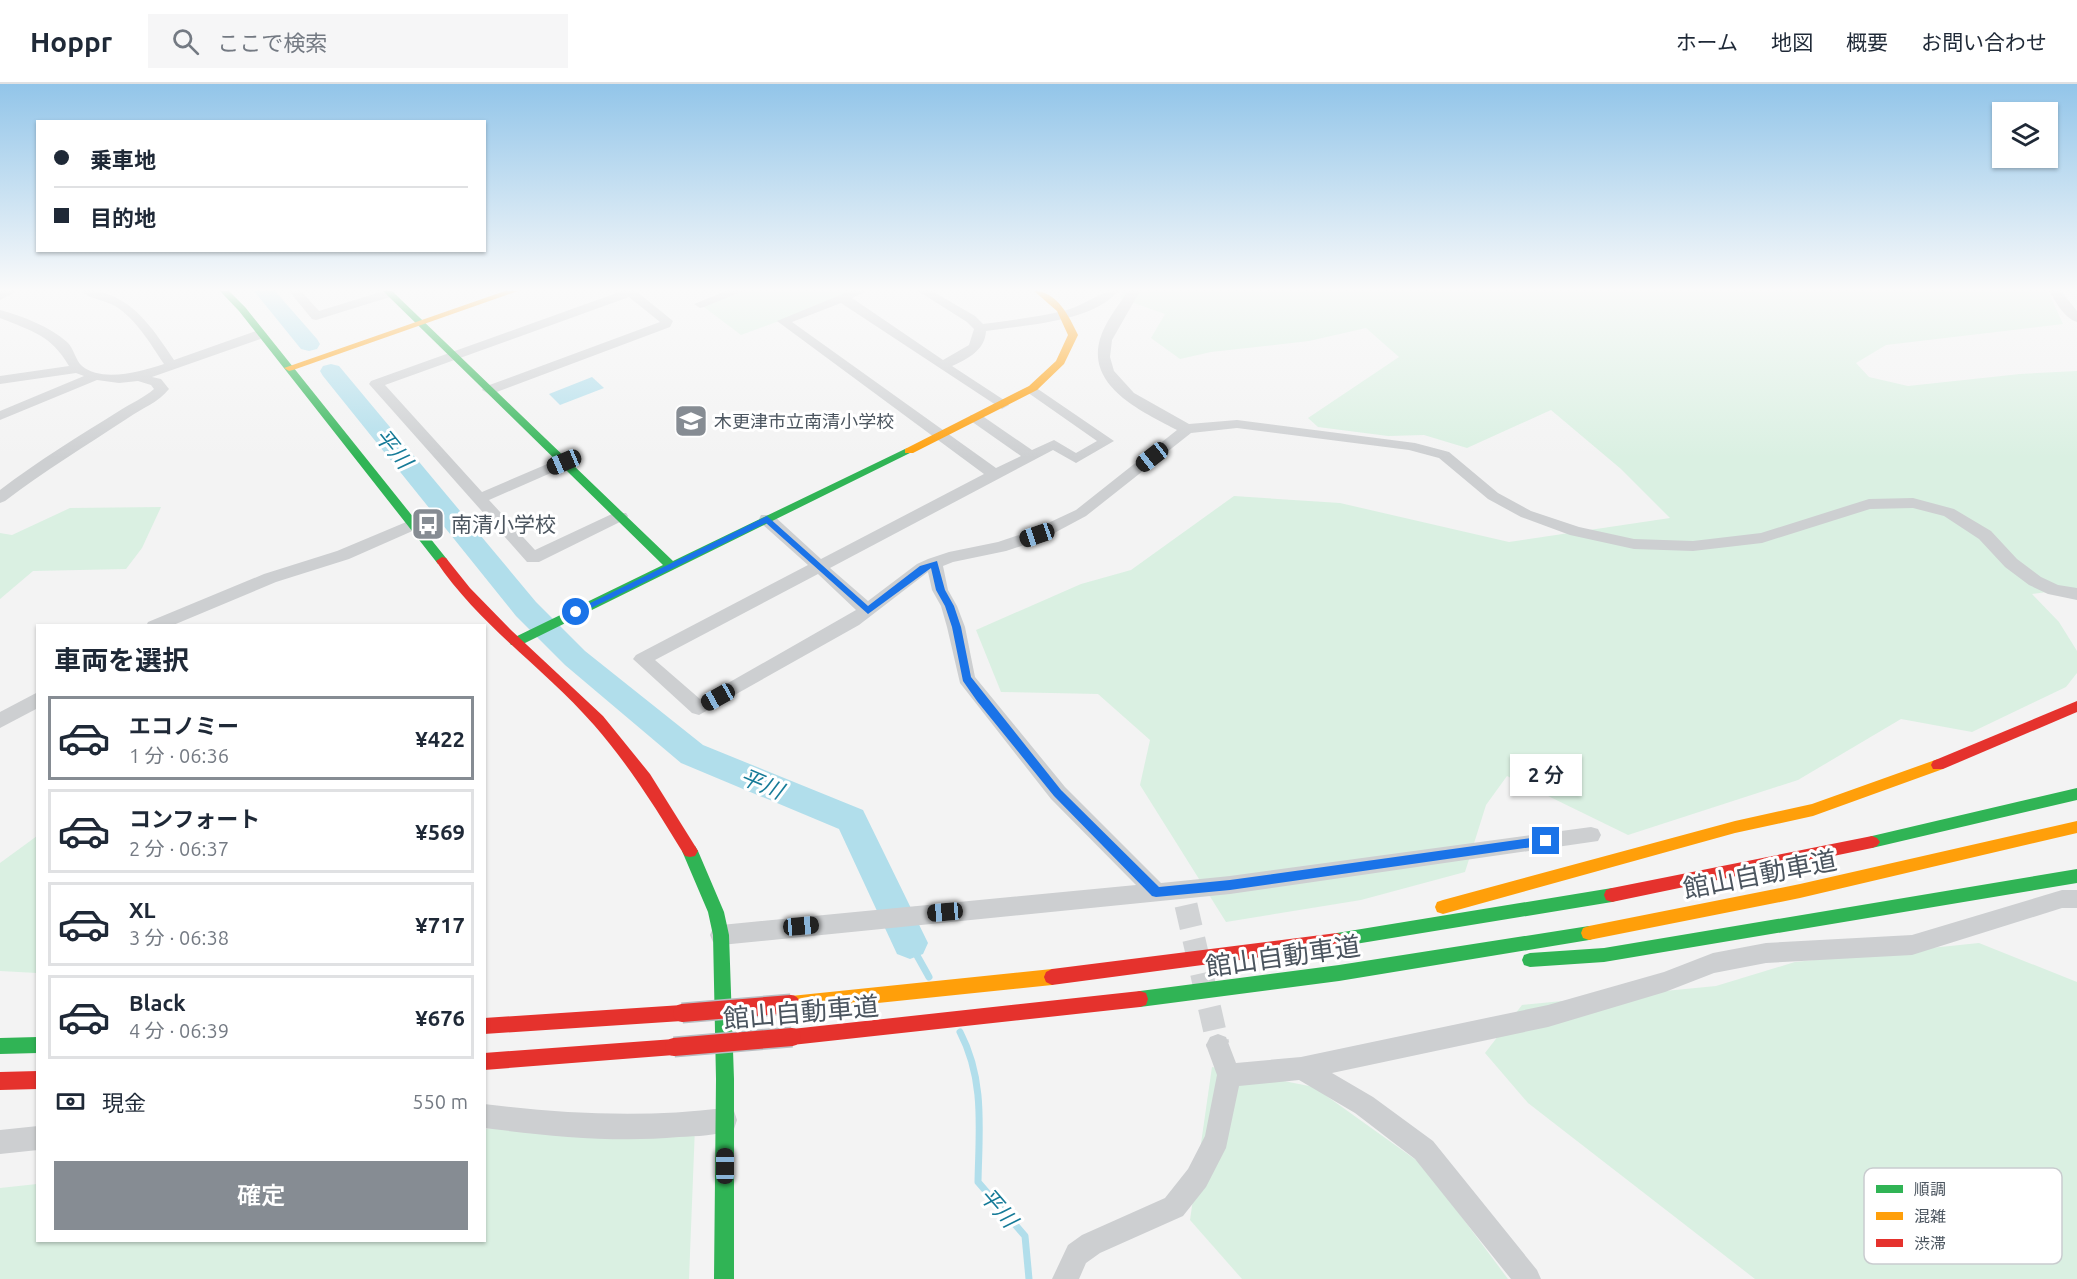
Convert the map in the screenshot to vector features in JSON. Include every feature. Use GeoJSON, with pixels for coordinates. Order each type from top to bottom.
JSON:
{"type":"FeatureCollection","features":[{"type":"Feature","properties":{"kind":"main road"},"geometry":{"type":"LineString","coordinates":[[272,347],[411,525],[466,591],[598,720],[645,778],[684,838],[716,912],[721,935],[725,1120],[724,1279]]}},
{"type":"Feature","properties":{"kind":"main road"},"geometry":{"type":"LineString","coordinates":[[289,368],[349,347]]}},
{"type":"Feature","properties":{"kind":"main road"},"geometry":{"type":"LineString","coordinates":[[444,347],[671,566]]}},
{"type":"Feature","properties":{"kind":"main road"},"geometry":{"type":"LineString","coordinates":[[516,642],[1032,389],[1055,371],[1066,357],[1069,347]]}},
{"type":"Feature","properties":{"kind":"main road"},"geometry":{"type":"LineString","coordinates":[[1814,810],[1944,763],[2077,706]]}},
{"type":"Feature","properties":{"kind":"main road"},"geometry":{"type":"LineString","coordinates":[[1315,944],[1567,872],[1736,827],[1882,795],[1942,778]]}},
{"type":"Feature","properties":{"kind":"main road","name":"館山自動車道"},"geometry":{"type":"LineString","coordinates":[[486,1026],[681,1013],[892,995],[1315,944],[1506,915],[1694,881],[1888,841],[2077,794]]}},
{"type":"Feature","properties":{"kind":"main road","name":"館山自動車道"},"geometry":{"type":"LineString","coordinates":[[486,1062],[898,1027],[1328,975],[1523,945],[1715,908],[1913,867],[2077,827]]}},
{"type":"Feature","properties":{"kind":"main road"},"geometry":{"type":"LineString","coordinates":[[1512,962],[1604,955],[2077,876]]}},
{"type":"Feature","properties":{"kind":"main road"},"geometry":{"type":"LineString","coordinates":[[1328,975],[1489,963]]}},
{"type":"Feature","properties":{"kind":"main road"},"geometry":{"type":"LineString","coordinates":[[0,1046],[36,1045]]}},
{"type":"Feature","properties":{"kind":"main road"},"geometry":{"type":"LineString","coordinates":[[0,1081],[36,1080]]}},
{"type":"Feature","properties":{"kind":"street"},"geometry":{"type":"LineString","coordinates":[[64,347],[77,369]]}},
{"type":"Feature","properties":{"kind":"street"},"geometry":{"type":"LineString","coordinates":[[159,347],[172,366]]}},
{"type":"Feature","properties":{"kind":"street"},"geometry":{"type":"LineString","coordinates":[[0,380],[77,369],[96,376],[119,379],[138,377],[225,347]]}},
{"type":"Feature","properties":{"kind":"street"},"geometry":{"type":"LineString","coordinates":[[479,347],[376,384],[533,558],[620,516]]}},
{"type":"Feature","properties":{"kind":"street"},"geometry":{"type":"LineString","coordinates":[[489,390],[604,347]]}},
{"type":"Feature","properties":{"kind":"street"},"geometry":{"type":"LineString","coordinates":[[818,347],[995,475]]}},
{"type":"Feature","properties":{"kind":"street"},"geometry":{"type":"LineString","coordinates":[[915,347],[1002,405]]}},
{"type":"Feature","properties":{"kind":"street"},"geometry":{"type":"LineString","coordinates":[[942,365],[975,347]]}},
{"type":"Feature","properties":{"kind":"street"},"geometry":{"type":"LineString","coordinates":[[1106,347],[1109,374],[1120,389],[1142,406],[1187,429]]}},
{"type":"Feature","properties":{"kind":"street"},"geometry":{"type":"LineString","coordinates":[[0,416],[96,376]]}},
{"type":"Feature","properties":{"kind":"street"},"geometry":{"type":"LineString","coordinates":[[0,498],[33,472],[127,412],[150,400],[162,389],[156,382],[138,377]]}},
{"type":"Feature","properties":{"kind":"street"},"geometry":{"type":"LineString","coordinates":[[1032,389],[1107,441],[1076,459],[1054,444],[642,659],[699,708],[853,621],[923,568],[949,557],[1000,547],[1062,524],[1081,513],[1187,429],[1236,424],[1410,447],[1444,455],[1493,496],[1527,514],[1576,531],[1634,544],[1693,546],[1762,538],[1869,504],[1913,503],[1949,512],[1985,535],[2011,563],[2035,581],[2054,590],[2077,594]]}},
{"type":"Feature","properties":{"kind":"street"},"geometry":{"type":"LineString","coordinates":[[976,418],[1031,456]]}},
{"type":"Feature","properties":{"kind":"street"},"geometry":{"type":"LineString","coordinates":[[478,499],[564,462]]}},
{"type":"Feature","properties":{"kind":"street"},"geometry":{"type":"LineString","coordinates":[[767,519],[868,610]]}},
{"type":"Feature","properties":{"kind":"street"},"geometry":{"type":"LineString","coordinates":[[159,624],[270,578],[343,555],[411,525]]}},
{"type":"Feature","properties":{"kind":"street"},"geometry":{"type":"LineString","coordinates":[[934,563],[940,590],[950,606],[956,627],[966,678],[1058,793],[1156,892]]}},
{"type":"Feature","properties":{"kind":"street"},"geometry":{"type":"LineString","coordinates":[[0,721],[36,700]]}},
{"type":"Feature","properties":{"kind":"street"},"geometry":{"type":"LineString","coordinates":[[721,935],[1156,892],[1184,897],[1230,885],[1592,835]]}},
{"type":"Feature","properties":{"kind":"street"},"geometry":{"type":"LineString","coordinates":[[1229,1074],[1301,1068],[1548,1016],[1665,982],[1713,963],[1766,953],[1912,945],[2062,899],[2077,899]]}},
{"type":"Feature","properties":{"kind":"street"},"geometry":{"type":"LineString","coordinates":[[1065,1279],[1077,1254],[1109,1236],[1174,1207],[1197,1178],[1217,1139],[1229,1074],[1218,1046]]}},
{"type":"Feature","properties":{"kind":"street"},"geometry":{"type":"LineString","coordinates":[[1301,1068],[1364,1105],[1424,1150],[1528,1279]]}},
{"type":"Feature","properties":{"kind":"street"},"geometry":{"type":"LineString","coordinates":[[486,1116],[539,1124],[650,1129],[725,1120]]}},
{"type":"Feature","properties":{"kind":"street"},"geometry":{"type":"LineString","coordinates":[[0,1142],[36,1138]]}},
{"type":"Feature","properties":{"kind":"green space"},"geometry":{"type":"Polygon","coordinates":[[[1163,347],[1258,347],[1211,352],[1180,359],[1163,347]]]}},
{"type":"Feature","properties":{"kind":"green space"},"geometry":{"type":"Polygon","coordinates":[[[1387,347],[1883,347],[1856,363],[1869,377],[1908,386],[2020,374],[2077,371],[2077,588],[2032,594],[2059,622],[2077,651],[2077,673],[2066,687],[1972,732],[1901,719],[1798,780],[1628,835],[1507,776],[1486,805],[1465,872],[1361,900],[1226,922],[1140,785],[1150,740],[1098,694],[1001,692],[976,630],[1081,584],[1131,570],[1234,496],[1340,503],[1509,542],[1670,518],[1621,469],[1551,410],[1467,448],[1424,435],[1388,436],[1318,427],[1308,418],[1399,357],[1387,347]]]}},
{"type":"Feature","properties":{"kind":"green space"},"geometry":{"type":"Polygon","coordinates":[[[161,507],[142,548],[126,569],[33,571],[0,599],[0,533],[12,535],[70,508],[161,507]]]}},
{"type":"Feature","properties":{"kind":"green space"},"geometry":{"type":"Polygon","coordinates":[[[36,837],[36,973],[0,971],[0,863],[36,837]]]}},
{"type":"Feature","properties":{"kind":"green space"},"geometry":{"type":"Polygon","coordinates":[[[1979,943],[2077,982],[2077,1279],[1755,1279],[1528,1103],[1485,1053],[1522,1005],[1716,986],[1795,962],[1979,943]]]}},
{"type":"Feature","properties":{"kind":"green space"},"geometry":{"type":"Polygon","coordinates":[[[1212,1067],[1314,1087],[1423,1165],[1508,1279],[1242,1279],[1190,1220],[1212,1067]]]}},
{"type":"Feature","properties":{"kind":"green space"},"geometry":{"type":"Polygon","coordinates":[[[523,1124],[695,1127],[689,1279],[0,1279],[0,1188],[36,1184],[36,1242],[486,1242],[486,1129],[523,1124]]]}},
{"type":"Feature","properties":{"kind":"water"},"geometry":{"type":"Polygon","coordinates":[[[592,377],[604,388],[560,405],[549,394],[592,377]]]}},
{"type":"Feature","properties":{"kind":"waterway","name":"平川"},"geometry":{"type":"LineString","coordinates":[[331,371],[526,609],[575,658],[692,754],[851,820],[910,943]]}},
{"type":"Feature","properties":{"kind":"waterway","name":"平川"},"geometry":{"type":"LineString","coordinates":[[910,943],[929,977]]}},
{"type":"Feature","properties":{"kind":"waterway","name":"平川"},"geometry":{"type":"LineString","coordinates":[[960,1032],[974,1068],[977,1087],[979,1105],[978,1182],[1025,1236],[1029,1279]]}},
{"type":"Feature","properties":{"kind":"tunnel"},"geometry":{"type":"LineString","coordinates":[[1186,905],[1218,1045]]}},
{"type":"Feature","properties":{"kind":"traffic: fast"},"geometry":{"type":"LineString","coordinates":[[272,347],[442,561]]}},
{"type":"Feature","properties":{"kind":"traffic: fast"},"geometry":{"type":"LineString","coordinates":[[445,347],[671,566]]}},
{"type":"Feature","properties":{"kind":"traffic: fast"},"geometry":{"type":"LineString","coordinates":[[516,642],[909,451]]}},
{"type":"Feature","properties":{"kind":"traffic: fast"},"geometry":{"type":"LineString","coordinates":[[1872,842],[2077,794]]}},
{"type":"Feature","properties":{"kind":"traffic: fast"},"geometry":{"type":"LineString","coordinates":[[690,851],[716,912],[721,935],[725,1079],[724,1279]]}},
{"type":"Feature","properties":{"kind":"traffic: fast"},"geometry":{"type":"LineString","coordinates":[[1530,960],[1604,955],[2077,876]]}},
{"type":"Feature","properties":{"kind":"traffic: fast"},"geometry":{"type":"LineString","coordinates":[[1337,940],[1612,895]]}},
{"type":"Feature","properties":{"kind":"traffic: fast"},"geometry":{"type":"LineString","coordinates":[[1140,999],[1339,973],[1589,933]]}},
{"type":"Feature","properties":{"kind":"traffic: fast"},"geometry":{"type":"LineString","coordinates":[[0,1046],[36,1045]]}},
{"type":"Feature","properties":{"kind":"traffic: slow"},"geometry":{"type":"LineString","coordinates":[[289,368],[351,347]]}},
{"type":"Feature","properties":{"kind":"traffic: slow"},"geometry":{"type":"LineString","coordinates":[[909,451],[1033,388],[1060,362],[1067,347]]}},
{"type":"Feature","properties":{"kind":"traffic: slow"},"geometry":{"type":"LineString","coordinates":[[1443,907],[1735,827],[1813,810],[1938,765]]}},
{"type":"Feature","properties":{"kind":"traffic: slow"},"geometry":{"type":"LineString","coordinates":[[1589,933],[1800,891],[2077,827]]}},
{"type":"Feature","properties":{"kind":"traffic: slow"},"geometry":{"type":"LineString","coordinates":[[791,1004],[1052,977]]}},
{"type":"Feature","properties":{"kind":"traffic: jam"},"geometry":{"type":"LineString","coordinates":[[442,561],[466,591],[507,634],[598,720],[645,778],[690,851]]}},
{"type":"Feature","properties":{"kind":"traffic: jam"},"geometry":{"type":"LineString","coordinates":[[1938,765],[2077,706]]}},
{"type":"Feature","properties":{"kind":"traffic: jam"},"geometry":{"type":"LineString","coordinates":[[1612,895],[1872,842]]}},
{"type":"Feature","properties":{"kind":"traffic: jam"},"geometry":{"type":"LineString","coordinates":[[1052,977],[1337,940]]}},
{"type":"Feature","properties":{"kind":"traffic: jam"},"geometry":{"type":"LineString","coordinates":[[792,1037],[1140,999]]}},
{"type":"Feature","properties":{"kind":"traffic: jam"},"geometry":{"type":"LineString","coordinates":[[682,1013],[791,1004]]}},
{"type":"Feature","properties":{"kind":"traffic: jam"},"geometry":{"type":"LineString","coordinates":[[486,1026],[682,1013]]}},
{"type":"Feature","properties":{"kind":"traffic: jam"},"geometry":{"type":"LineString","coordinates":[[674,1047],[792,1037]]}},
{"type":"Feature","properties":{"kind":"traffic: jam"},"geometry":{"type":"LineString","coordinates":[[486,1062],[674,1047]]}},
{"type":"Feature","properties":{"kind":"traffic: jam"},"geometry":{"type":"LineString","coordinates":[[0,1081],[36,1080]]}},
{"type":"Feature","properties":{"kind":"place","name":"木更津市立南清小学校"},"geometry":{"type":"Point","coordinates":[691,421]}},
{"type":"Feature","properties":{"kind":"place","name":"南清小学校"},"geometry":{"type":"Point","coordinates":[428,524]}},
{"type":"Feature","properties":{"kind":"route"},"geometry":{"type":"LineString","coordinates":[[576,612],[767,519],[868,610],[923,568],[934,563],[940,590],[950,606],[956,627],[966,678],[1058,793],[1156,892],[1230,885],[1546,841]]}}]}
